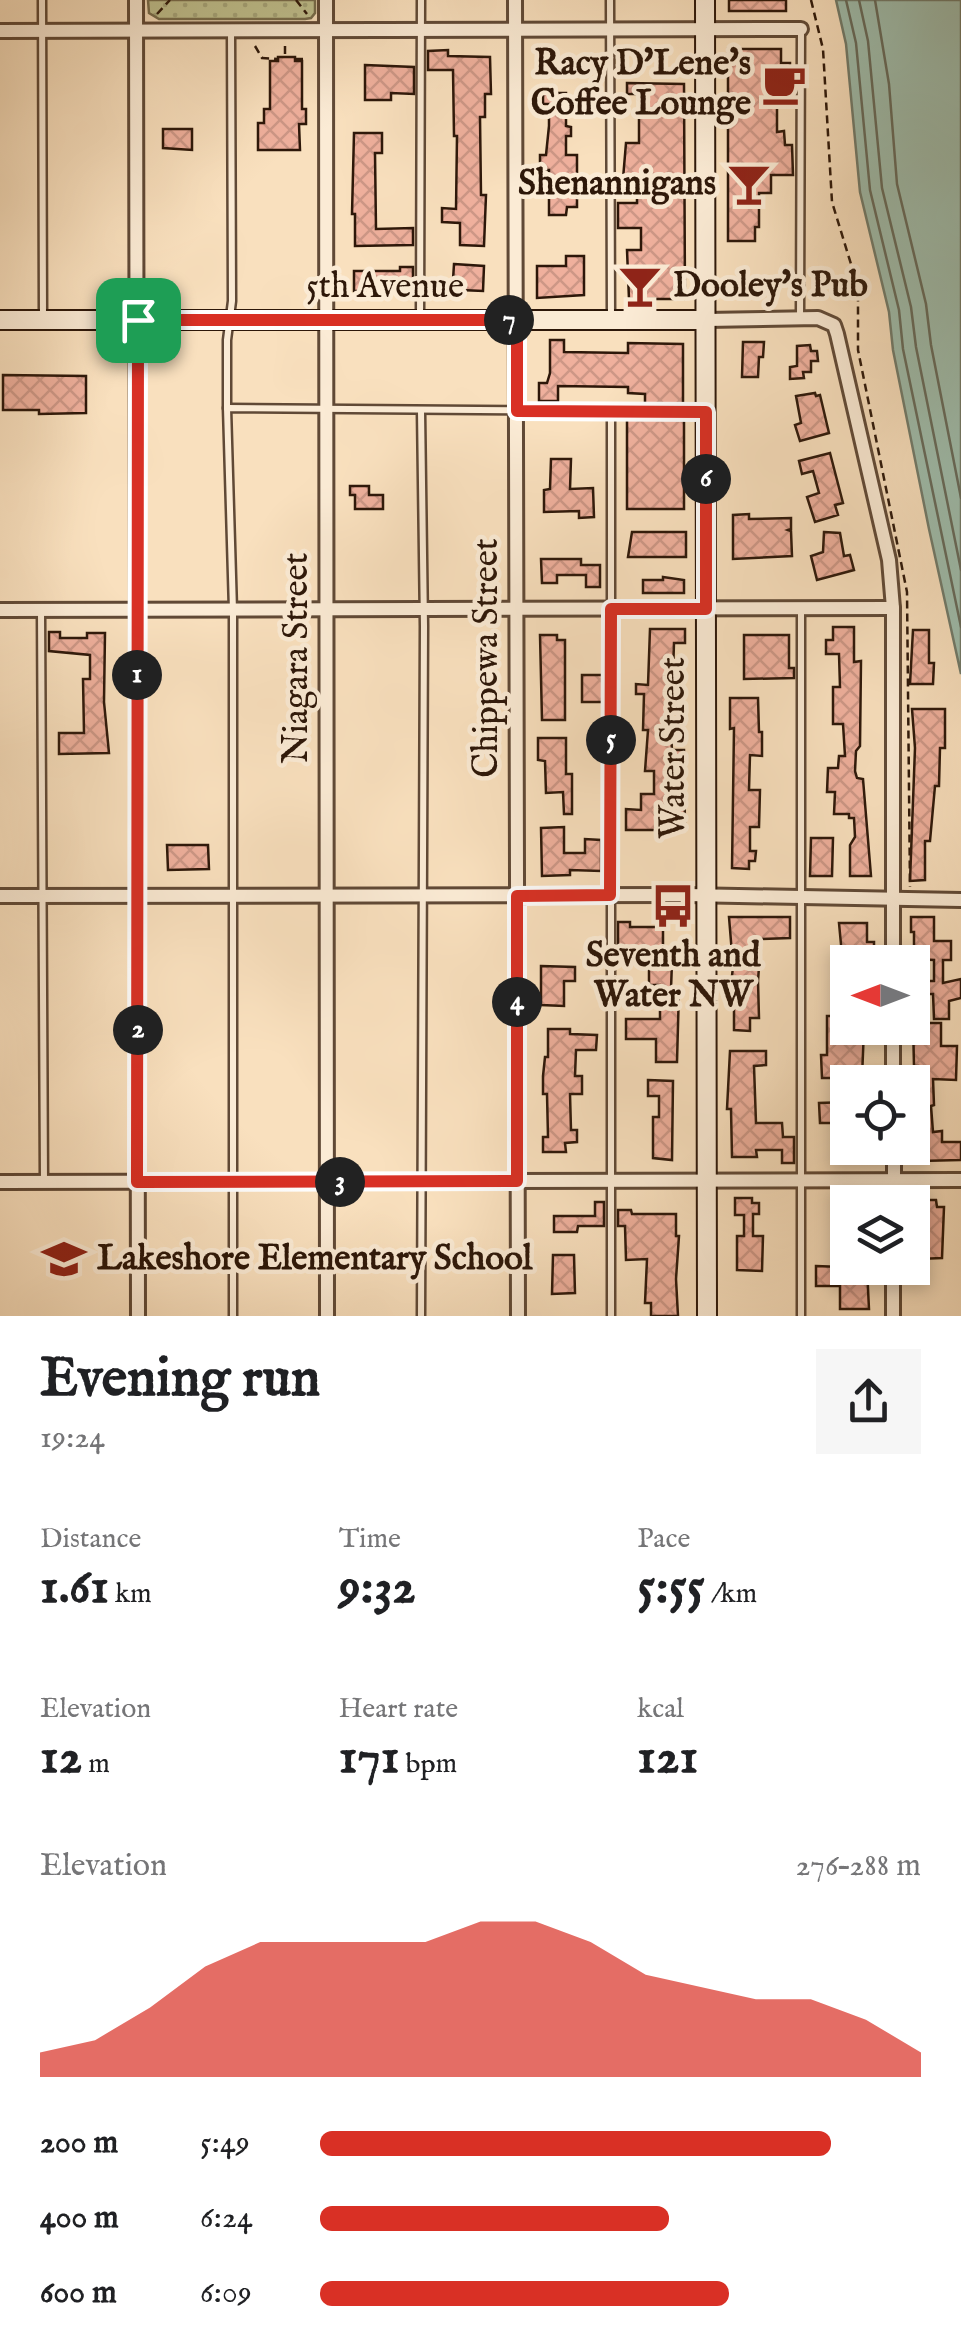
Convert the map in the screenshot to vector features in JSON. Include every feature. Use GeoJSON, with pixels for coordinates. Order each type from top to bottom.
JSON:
{"type":"FeatureCollection","features":[{"type":"Feature","properties":{"kind":"main road","name":"Water Street"},"geometry":{"type":"LineString","coordinates":[[705,0],[707,1316]]}},
{"type":"Feature","properties":{"kind":"main road","name":"5th Avenue"},"geometry":{"type":"LineString","coordinates":[[0,320],[706,320]]}},
{"type":"Feature","properties":{"kind":"street"},"geometry":{"type":"LineString","coordinates":[[136,0],[138,1316]]}},
{"type":"Feature","properties":{"kind":"street","name":"Niagara Street"},"geometry":{"type":"LineString","coordinates":[[326,0],[327,1316]]}},
{"type":"Feature","properties":{"kind":"street","name":"Chippewa Street"},"geometry":{"type":"LineString","coordinates":[[516,0],[518,1316]]}},
{"type":"Feature","properties":{"kind":"street"},"geometry":{"type":"LineString","coordinates":[[0,31],[801,29]]}},
{"type":"Feature","properties":{"kind":"street","name":"5th Avenue"},"geometry":{"type":"LineString","coordinates":[[706,320],[829,321],[838,334],[889,560],[893,608]]}},
{"type":"Feature","properties":{"kind":"street"},"geometry":{"type":"LineString","coordinates":[[0,610],[893,608],[892,945]]}},
{"type":"Feature","properties":{"kind":"street"},"geometry":{"type":"LineString","coordinates":[[0,896],[706,895],[961,900]]}},
{"type":"Feature","properties":{"kind":"street"},"geometry":{"type":"LineString","coordinates":[[894,1165],[894,1185]]}},
{"type":"Feature","properties":{"kind":"street"},"geometry":{"type":"LineString","coordinates":[[0,1182],[961,1180]]}},
{"type":"Feature","properties":{"kind":"street"},"geometry":{"type":"LineString","coordinates":[[893,1316],[894,1285]]}},
{"type":"Feature","properties":{"kind":"lane"},"geometry":{"type":"LineString","coordinates":[[42,0],[43,320]]}},
{"type":"Feature","properties":{"kind":"lane"},"geometry":{"type":"LineString","coordinates":[[420,320],[421,0]]}},
{"type":"Feature","properties":{"kind":"lane"},"geometry":{"type":"LineString","coordinates":[[610,0],[611,320]]}},
{"type":"Feature","properties":{"kind":"lane"},"geometry":{"type":"LineString","coordinates":[[800,319],[801,29]]}},
{"type":"Feature","properties":{"kind":"lane"},"geometry":{"type":"LineString","coordinates":[[231,30],[227,408],[232,610],[233,1316]]}},
{"type":"Feature","properties":{"kind":"lane"},"geometry":{"type":"LineString","coordinates":[[227,408],[706,412]]}},
{"type":"Feature","properties":{"kind":"lane"},"geometry":{"type":"LineString","coordinates":[[611,410],[611,1316]]}},
{"type":"Feature","properties":{"kind":"lane"},"geometry":{"type":"LineString","coordinates":[[420,411],[421,1316]]}},
{"type":"Feature","properties":{"kind":"lane"},"geometry":{"type":"LineString","coordinates":[[41,609],[44,1181]]}},
{"type":"Feature","properties":{"kind":"lane"},"geometry":{"type":"LineString","coordinates":[[801,609],[802,1316]]}},
{"type":"Feature","properties":{"kind":"path"},"geometry":{"type":"LineString","coordinates":[[156,14],[170,0]]}},
{"type":"Feature","properties":{"kind":"path"},"geometry":{"type":"LineString","coordinates":[[296,0],[307,14]]}},
{"type":"Feature","properties":{"kind":"path"},"geometry":{"type":"LineString","coordinates":[[811,0],[823,50],[832,202],[858,287],[856,338],[908,592],[908,884]]}},
{"type":"Feature","properties":{"kind":"path"},"geometry":{"type":"LineString","coordinates":[[256,46],[262,58],[278,59]]}},
{"type":"Feature","properties":{"kind":"path"},"geometry":{"type":"LineString","coordinates":[[286,46],[286,56]]}},
{"type":"Feature","properties":{"kind":"path"},"geometry":{"type":"LineString","coordinates":[[295,59],[308,59]]}},
{"type":"Feature","properties":{"kind":"green space"},"geometry":{"type":"Polygon","coordinates":[[[148,0],[315,0],[315,13],[305,19],[159,19],[149,13],[148,0]]]}},
{"type":"Feature","properties":{"kind":"water"},"geometry":{"type":"Polygon","coordinates":[[[836,0],[961,0],[961,674],[893,350],[889,312],[860,192],[846,44],[836,0]]]}},
{"type":"Feature","properties":{"kind":"building"},"geometry":{"type":"Polygon","coordinates":[[[729,0],[786,0],[786,11],[729,11],[729,0]]]}},
{"type":"Feature","properties":{"kind":"building"},"geometry":{"type":"Polygon","coordinates":[[[728,49],[781,49],[781,63],[790,63],[790,106],[777,106],[777,132],[784,131],[785,145],[792,145],[793,175],[771,175],[771,193],[759,193],[755,241],[728,241],[728,49]]]}},
{"type":"Feature","properties":{"kind":"building"},"geometry":{"type":"Polygon","coordinates":[[[448,50],[448,56],[490,57],[491,94],[485,94],[485,117],[480,117],[481,195],[486,195],[484,246],[460,245],[460,223],[442,222],[442,208],[456,209],[453,70],[428,70],[428,51],[448,50]]]}},
{"type":"Feature","properties":{"kind":"building"},"geometry":{"type":"Polygon","coordinates":[[[278,57],[302,61],[302,109],[306,109],[306,124],[299,124],[300,150],[258,150],[258,123],[264,123],[264,109],[270,109],[270,61],[278,61],[278,57]]]}},
{"type":"Feature","properties":{"kind":"building"},"geometry":{"type":"Polygon","coordinates":[[[365,65],[414,67],[414,94],[391,93],[391,100],[365,100],[365,65]]]}},
{"type":"Feature","properties":{"kind":"building"},"geometry":{"type":"Polygon","coordinates":[[[627,83],[684,84],[685,299],[629,299],[627,250],[641,250],[641,228],[618,228],[618,203],[637,203],[637,179],[623,179],[626,143],[639,143],[639,94],[627,94],[627,83]]]}},
{"type":"Feature","properties":{"kind":"building"},"geometry":{"type":"Polygon","coordinates":[[[543,93],[566,93],[566,126],[571,127],[571,136],[566,136],[566,155],[577,155],[577,207],[567,207],[566,215],[549,215],[549,170],[540,170],[540,155],[546,155],[549,126],[549,104],[543,104],[543,93]]]}},
{"type":"Feature","properties":{"kind":"building"},"geometry":{"type":"Polygon","coordinates":[[[163,129],[192,129],[192,150],[163,148],[163,129]]]}},
{"type":"Feature","properties":{"kind":"building"},"geometry":{"type":"Polygon","coordinates":[[[354,133],[382,133],[382,153],[375,153],[376,229],[413,228],[413,245],[355,246],[354,133]]]}},
{"type":"Feature","properties":{"kind":"building"},"geometry":{"type":"Polygon","coordinates":[[[566,256],[584,256],[584,295],[537,298],[537,266],[566,266],[566,256]]]}},
{"type":"Feature","properties":{"kind":"building"},"geometry":{"type":"Polygon","coordinates":[[[454,264],[484,266],[483,291],[461,290],[462,281],[453,280],[454,264]]]}},
{"type":"Feature","properties":{"kind":"building"},"geometry":{"type":"Polygon","coordinates":[[[400,267],[413,267],[413,281],[388,281],[388,291],[354,291],[354,271],[400,271],[400,267]]]}},
{"type":"Feature","properties":{"kind":"building"},"geometry":{"type":"Polygon","coordinates":[[[550,340],[564,340],[564,352],[628,353],[628,343],[683,344],[683,405],[645,405],[645,394],[628,393],[628,387],[558,386],[558,401],[539,401],[539,383],[547,383],[550,373],[550,340]]]}},
{"type":"Feature","properties":{"kind":"building"},"geometry":{"type":"Polygon","coordinates":[[[743,342],[764,342],[758,377],[742,377],[743,342]]]}},
{"type":"Feature","properties":{"kind":"building"},"geometry":{"type":"Polygon","coordinates":[[[810,345],[811,351],[817,351],[818,361],[811,361],[811,372],[803,372],[804,378],[790,379],[790,367],[797,366],[797,346],[810,345]]]}},
{"type":"Feature","properties":{"kind":"building"},"geometry":{"type":"Polygon","coordinates":[[[3,375],[86,376],[86,413],[3,410],[3,375]]]}},
{"type":"Feature","properties":{"kind":"building"},"geometry":{"type":"Polygon","coordinates":[[[820,395],[829,433],[800,441],[795,425],[801,423],[796,396],[820,395]]]}},
{"type":"Feature","properties":{"kind":"building"},"geometry":{"type":"Polygon","coordinates":[[[627,418],[684,419],[684,509],[627,509],[627,418]]]}},
{"type":"Feature","properties":{"kind":"building"},"geometry":{"type":"Polygon","coordinates":[[[830,453],[843,503],[835,505],[838,515],[815,522],[807,497],[819,493],[813,471],[802,474],[799,461],[830,453]]]}},
{"type":"Feature","properties":{"kind":"building"},"geometry":{"type":"Polygon","coordinates":[[[551,459],[571,459],[570,489],[593,488],[594,517],[579,518],[579,511],[544,512],[551,459]]]}},
{"type":"Feature","properties":{"kind":"building"},"geometry":{"type":"Polygon","coordinates":[[[350,486],[369,486],[369,495],[383,495],[383,509],[355,509],[350,486]]]}},
{"type":"Feature","properties":{"kind":"building"},"geometry":{"type":"Polygon","coordinates":[[[749,514],[749,519],[791,518],[788,530],[792,556],[733,559],[733,515],[749,514]]]}},
{"type":"Feature","properties":{"kind":"building"},"geometry":{"type":"Polygon","coordinates":[[[632,532],[686,532],[686,557],[628,557],[632,532]]]}},
{"type":"Feature","properties":{"kind":"building"},"geometry":{"type":"Polygon","coordinates":[[[824,532],[840,533],[844,556],[850,555],[854,570],[817,580],[811,556],[823,552],[824,532]]]}},
{"type":"Feature","properties":{"kind":"building"},"geometry":{"type":"Polygon","coordinates":[[[541,559],[581,559],[581,565],[600,565],[600,587],[586,587],[586,575],[557,575],[557,583],[542,583],[541,559]]]}},
{"type":"Feature","properties":{"kind":"building"},"geometry":{"type":"Polygon","coordinates":[[[643,580],[684,580],[684,593],[643,593],[643,580]]]}},
{"type":"Feature","properties":{"kind":"building"},"geometry":{"type":"Polygon","coordinates":[[[833,627],[854,627],[854,662],[861,661],[860,746],[855,771],[857,778],[863,779],[871,876],[850,876],[854,818],[834,814],[835,792],[827,792],[828,768],[838,768],[839,756],[845,756],[843,724],[833,724],[833,687],[840,687],[839,654],[826,654],[826,640],[833,640],[833,627]]]}},
{"type":"Feature","properties":{"kind":"building"},"geometry":{"type":"Polygon","coordinates":[[[650,629],[685,629],[685,643],[674,643],[678,709],[671,710],[671,734],[672,750],[684,750],[685,830],[626,830],[626,809],[641,810],[641,794],[654,794],[654,771],[645,771],[648,730],[643,730],[644,694],[636,694],[636,684],[648,685],[650,629]]]}},
{"type":"Feature","properties":{"kind":"building"},"geometry":{"type":"Polygon","coordinates":[[[913,630],[929,630],[933,684],[910,684],[913,630]]]}},
{"type":"Feature","properties":{"kind":"building"},"geometry":{"type":"Polygon","coordinates":[[[49,632],[60,632],[60,638],[105,633],[104,702],[109,753],[59,754],[59,733],[84,733],[83,679],[90,679],[90,655],[49,651],[49,632]]]}},
{"type":"Feature","properties":{"kind":"building"},"geometry":{"type":"Polygon","coordinates":[[[540,635],[557,635],[557,640],[565,640],[565,720],[542,720],[540,635]]]}},
{"type":"Feature","properties":{"kind":"building"},"geometry":{"type":"Polygon","coordinates":[[[744,635],[789,635],[789,668],[794,668],[794,678],[744,679],[744,635]]]}},
{"type":"Feature","properties":{"kind":"building"},"geometry":{"type":"Polygon","coordinates":[[[582,675],[603,675],[603,702],[582,702],[582,675]]]}},
{"type":"Feature","properties":{"kind":"building"},"geometry":{"type":"Polygon","coordinates":[[[730,698],[758,698],[762,732],[762,756],[750,755],[749,790],[760,790],[759,827],[750,827],[750,851],[756,851],[755,861],[749,861],[749,869],[732,868],[734,728],[730,729],[730,698]]]}},
{"type":"Feature","properties":{"kind":"building"},"geometry":{"type":"Polygon","coordinates":[[[912,709],[945,709],[945,748],[940,748],[939,786],[935,786],[930,841],[925,841],[925,880],[910,881],[915,748],[912,709]]]}},
{"type":"Feature","properties":{"kind":"building"},"geometry":{"type":"Polygon","coordinates":[[[538,738],[566,738],[566,774],[572,774],[572,814],[564,814],[563,792],[546,793],[545,761],[538,760],[538,738]]]}},
{"type":"Feature","properties":{"kind":"building"},"geometry":{"type":"Polygon","coordinates":[[[564,827],[564,853],[585,853],[585,839],[601,840],[601,871],[570,870],[570,875],[542,876],[541,828],[564,827]]]}},
{"type":"Feature","properties":{"kind":"building"},"geometry":{"type":"Polygon","coordinates":[[[811,838],[833,838],[832,876],[810,876],[811,838]]]}},
{"type":"Feature","properties":{"kind":"building"},"geometry":{"type":"Polygon","coordinates":[[[167,845],[208,845],[209,869],[168,870],[167,845]]]}},
{"type":"Feature","properties":{"kind":"building"},"geometry":{"type":"Polygon","coordinates":[[[729,917],[790,917],[790,938],[761,939],[759,1018],[750,1018],[750,1031],[734,1030],[729,917]]]}},
{"type":"Feature","properties":{"kind":"building"},"geometry":{"type":"Polygon","coordinates":[[[911,917],[934,917],[934,941],[951,941],[951,960],[943,960],[943,983],[961,979],[961,998],[949,1001],[949,1019],[934,1019],[930,981],[934,981],[934,960],[930,960],[930,945],[914,945],[911,917]]]}},
{"type":"Feature","properties":{"kind":"building"},"geometry":{"type":"Polygon","coordinates":[[[618,922],[630,922],[630,927],[663,927],[663,961],[672,962],[671,989],[679,989],[677,1062],[656,1062],[656,1039],[626,1039],[626,1019],[660,1019],[660,985],[649,985],[649,958],[628,958],[628,949],[618,950],[618,922]]]}},
{"type":"Feature","properties":{"kind":"building"},"geometry":{"type":"Polygon","coordinates":[[[839,923],[867,923],[867,942],[874,945],[841,945],[839,923]]]}},
{"type":"Feature","properties":{"kind":"building"},"geometry":{"type":"Polygon","coordinates":[[[541,966],[575,967],[575,981],[564,981],[564,1006],[541,1005],[541,966]]]}},
{"type":"Feature","properties":{"kind":"building"},"geometry":{"type":"Polygon","coordinates":[[[827,1016],[830,1045],[863,1045],[863,1065],[830,1065],[830,1078],[822,1078],[821,1055],[827,1055],[827,1016]]]}},
{"type":"Feature","properties":{"kind":"building"},"geometry":{"type":"Polygon","coordinates":[[[930,1023],[941,1023],[941,1046],[957,1046],[956,1080],[933,1079],[933,1132],[942,1131],[942,1142],[961,1142],[961,1160],[930,1161],[930,1065],[914,1065],[914,1045],[930,1045],[930,1023]]]}},
{"type":"Feature","properties":{"kind":"building"},"geometry":{"type":"Polygon","coordinates":[[[548,1029],[597,1035],[596,1050],[576,1050],[575,1076],[582,1076],[582,1094],[570,1094],[571,1130],[577,1130],[577,1142],[565,1143],[566,1152],[543,1152],[543,1137],[548,1137],[543,1076],[548,1029]]]}},
{"type":"Feature","properties":{"kind":"building"},"geometry":{"type":"Polygon","coordinates":[[[730,1051],[766,1051],[766,1065],[754,1066],[756,1123],[782,1123],[783,1137],[794,1137],[794,1163],[782,1163],[782,1150],[756,1150],[757,1157],[732,1157],[731,1109],[727,1109],[730,1051]]]}},
{"type":"Feature","properties":{"kind":"building"},"geometry":{"type":"Polygon","coordinates":[[[648,1080],[673,1081],[672,1160],[653,1158],[653,1117],[659,1117],[659,1096],[648,1096],[648,1080]]]}},
{"type":"Feature","properties":{"kind":"building"},"geometry":{"type":"Polygon","coordinates":[[[819,1103],[830,1103],[830,1123],[820,1123],[819,1103]]]}},
{"type":"Feature","properties":{"kind":"building"},"geometry":{"type":"Polygon","coordinates":[[[735,1198],[752,1198],[752,1203],[759,1203],[759,1214],[753,1214],[753,1236],[763,1236],[762,1271],[737,1270],[737,1236],[744,1236],[744,1215],[735,1215],[735,1198]]]}},
{"type":"Feature","properties":{"kind":"building"},"geometry":{"type":"Polygon","coordinates":[[[930,1200],[936,1200],[937,1207],[944,1207],[942,1258],[930,1259],[930,1200]]]}},
{"type":"Feature","properties":{"kind":"building"},"geometry":{"type":"Polygon","coordinates":[[[595,1202],[604,1202],[604,1226],[578,1226],[577,1232],[554,1232],[554,1216],[595,1216],[595,1202]]]}},
{"type":"Feature","properties":{"kind":"building"},"geometry":{"type":"Polygon","coordinates":[[[618,1210],[631,1210],[632,1214],[676,1214],[678,1316],[651,1316],[651,1303],[645,1303],[647,1259],[626,1260],[625,1226],[618,1226],[618,1210]]]}},
{"type":"Feature","properties":{"kind":"building"},"geometry":{"type":"Polygon","coordinates":[[[553,1255],[574,1255],[575,1293],[552,1294],[553,1255]]]}},
{"type":"Feature","properties":{"kind":"building"},"geometry":{"type":"Polygon","coordinates":[[[816,1266],[830,1267],[830,1285],[868,1285],[869,1309],[840,1309],[840,1286],[816,1286],[816,1266]]]}},
{"type":"Feature","properties":{"kind":"place","name":"Racy D'Lene's Coffee Lounge"},"geometry":{"type":"Point","coordinates":[784,84]}},
{"type":"Feature","properties":{"kind":"place","name":"Shenannigans"},"geometry":{"type":"Point","coordinates":[749,184]}},
{"type":"Feature","properties":{"kind":"place","name":"Dooley's Pub"},"geometry":{"type":"Point","coordinates":[640,286]}},
{"type":"Feature","properties":{"kind":"place","name":"Seventh and Water NW"},"geometry":{"type":"Point","coordinates":[673,906]}},
{"type":"Feature","properties":{"kind":"place","name":"Lakeshore Elementary School"},"geometry":{"type":"Point","coordinates":[64,1259]}},
{"type":"Feature","properties":{"kind":"route"},"geometry":{"type":"LineString","coordinates":[[138,320],[517,320],[517,411],[706,412],[706,609],[611,609],[610,895],[517,896],[517,1181],[137,1182],[138,320]]}}]}
